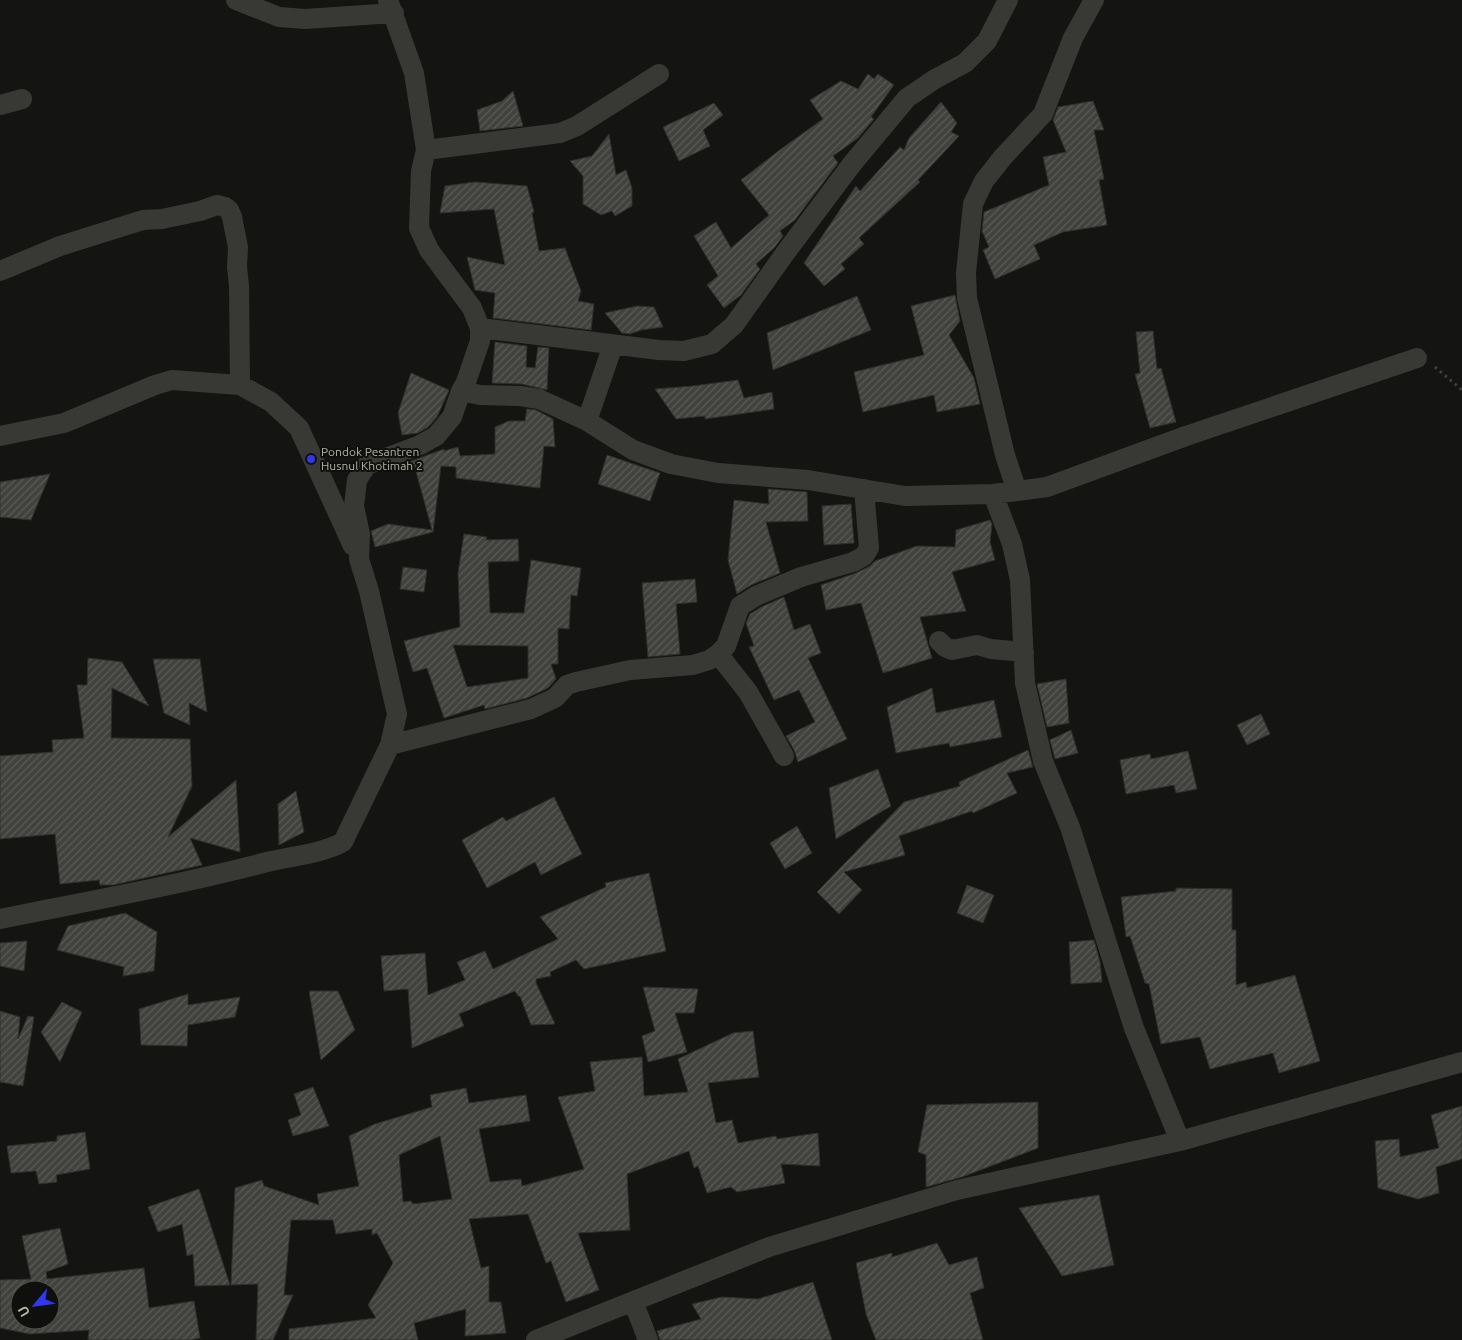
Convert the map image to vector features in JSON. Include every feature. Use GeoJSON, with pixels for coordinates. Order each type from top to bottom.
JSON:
{"type":"FeatureCollection","features":[{"type":"Feature","properties":{"kind":"street"},"geometry":{"type":"LineString","coordinates":[[236,0],[279,17],[305,19],[391,7],[414,73],[426,150],[422,171],[419,228],[429,250],[472,308],[480,328],[480,341],[466,382],[460,391],[452,418],[436,436],[420,446],[367,465],[357,480],[354,506],[360,534],[359,559]]}},
{"type":"Feature","properties":{"kind":"street"},"geometry":{"type":"LineString","coordinates":[[480,328],[684,352],[712,344],[734,325],[846,172],[906,98],[965,62],[987,40],[1008,0]]}},
{"type":"Feature","properties":{"kind":"street"},"geometry":{"type":"LineString","coordinates":[[1016,491],[1005,455],[967,298],[966,273],[973,204],[984,182],[1003,157],[1043,114],[1073,38],[1094,0]]}},
{"type":"Feature","properties":{"kind":"street"},"geometry":{"type":"LineString","coordinates":[[426,150],[560,133],[577,126],[659,74]]}},
{"type":"Feature","properties":{"kind":"street"},"geometry":{"type":"LineString","coordinates":[[0,105],[22,99]]}},
{"type":"Feature","properties":{"kind":"street"},"geometry":{"type":"LineString","coordinates":[[0,271],[60,246],[143,220],[162,219],[200,211],[217,205],[225,207],[229,210],[232,217],[238,247],[240,385]]}},
{"type":"Feature","properties":{"kind":"street"},"geometry":{"type":"LineString","coordinates":[[587,421],[613,344]]}},
{"type":"Feature","properties":{"kind":"street"},"geometry":{"type":"LineString","coordinates":[[460,391],[480,395],[520,396],[539,399],[587,421],[633,450],[671,464],[718,473],[808,480],[905,496],[993,494],[1047,487],[1186,436],[1417,358]]}},
{"type":"Feature","properties":{"kind":"street"},"geometry":{"type":"LineString","coordinates":[[0,436],[64,423],[172,380],[240,385],[271,402],[299,428],[359,559],[369,592],[397,714],[390,745],[343,842],[329,850],[297,855],[228,872],[0,919]]}},
{"type":"Feature","properties":{"kind":"street"},"geometry":{"type":"LineString","coordinates":[[390,745],[531,709],[555,698],[568,685],[576,682],[630,670],[693,665],[709,660],[726,646],[740,606],[756,596],[801,577],[854,562],[864,556],[869,548],[864,489]]}},
{"type":"Feature","properties":{"kind":"street"},"geometry":{"type":"LineString","coordinates":[[993,494],[1012,544],[1020,580],[1025,683],[1044,761],[1070,827],[1134,1028],[1180,1141]]}},
{"type":"Feature","properties":{"kind":"street"},"geometry":{"type":"LineString","coordinates":[[939,641],[945,647],[952,650],[977,645],[991,649],[1024,652]]}},
{"type":"Feature","properties":{"kind":"street"},"geometry":{"type":"LineString","coordinates":[[718,654],[748,692],[784,756]]}},
{"type":"Feature","properties":{"kind":"street"},"geometry":{"type":"LineString","coordinates":[[536,1340],[769,1247],[957,1190],[1180,1141],[1462,1062]]}},
{"type":"Feature","properties":{"kind":"street"},"geometry":{"type":"LineString","coordinates":[[632,1301],[648,1340]]}},
{"type":"Feature","properties":{"kind":"path"},"geometry":{"type":"LineString","coordinates":[[1417,358],[1425,360],[1462,390]]}},
{"type":"Feature","properties":{"kind":"building"},"geometry":{"type":"Polygon","coordinates":[[[868,74],[874,79],[878,74],[894,85],[871,117],[874,119],[858,138],[833,156],[838,163],[795,220],[780,231],[783,236],[775,247],[756,264],[760,269],[741,295],[724,308],[707,285],[718,276],[694,236],[716,222],[731,248],[769,215],[741,180],[823,119],[810,100],[841,81],[858,89],[868,74]]]}},
{"type":"Feature","properties":{"kind":"building"},"geometry":{"type":"Polygon","coordinates":[[[513,91],[523,126],[480,131],[477,110],[502,101],[513,91]]]}},
{"type":"Feature","properties":{"kind":"building"},"geometry":{"type":"Polygon","coordinates":[[[1093,101],[1104,130],[1094,130],[1104,179],[1099,180],[1107,225],[1063,232],[1034,245],[1040,259],[995,279],[983,250],[989,247],[982,231],[984,212],[1049,185],[1043,157],[1066,152],[1053,120],[1058,107],[1093,101]]]}},
{"type":"Feature","properties":{"kind":"building"},"geometry":{"type":"Polygon","coordinates":[[[941,102],[957,123],[951,132],[959,136],[918,180],[920,182],[859,238],[864,244],[841,264],[845,269],[824,286],[804,263],[856,186],[860,191],[900,147],[904,150],[909,138],[941,102]]]}},
{"type":"Feature","properties":{"kind":"building"},"geometry":{"type":"Polygon","coordinates":[[[714,103],[723,115],[703,130],[710,146],[679,161],[663,127],[714,103]]]}},
{"type":"Feature","properties":{"kind":"building"},"geometry":{"type":"Polygon","coordinates":[[[609,134],[616,175],[626,170],[632,188],[632,206],[615,216],[612,211],[601,215],[583,204],[583,176],[570,161],[592,156],[609,134]]]}},
{"type":"Feature","properties":{"kind":"building"},"geometry":{"type":"Polygon","coordinates":[[[475,182],[527,186],[534,212],[532,213],[539,251],[565,248],[581,291],[578,301],[594,304],[591,330],[493,318],[495,293],[475,290],[467,257],[505,265],[494,209],[440,213],[445,186],[475,182]]]}},
{"type":"Feature","properties":{"kind":"building"},"geometry":{"type":"Polygon","coordinates":[[[955,295],[960,321],[949,335],[974,378],[980,404],[937,412],[934,395],[863,412],[854,372],[924,355],[911,306],[955,295]]]}},
{"type":"Feature","properties":{"kind":"building"},"geometry":{"type":"Polygon","coordinates":[[[857,296],[871,330],[773,370],[767,333],[857,296]]]}},
{"type":"Feature","properties":{"kind":"building"},"geometry":{"type":"Polygon","coordinates":[[[637,306],[654,307],[663,327],[641,330],[630,334],[622,333],[605,313],[637,306]]]}},
{"type":"Feature","properties":{"kind":"building"},"geometry":{"type":"Polygon","coordinates":[[[1153,331],[1157,369],[1161,368],[1176,422],[1150,428],[1135,374],[1140,373],[1136,332],[1153,331]]]}},
{"type":"Feature","properties":{"kind":"building"},"geometry":{"type":"Polygon","coordinates":[[[495,342],[527,346],[526,367],[535,368],[538,347],[549,348],[547,390],[522,384],[492,383],[495,342]]]}},
{"type":"Feature","properties":{"kind":"building"},"geometry":{"type":"Polygon","coordinates":[[[411,373],[449,390],[437,417],[428,427],[418,433],[402,435],[398,413],[411,373]]]}},
{"type":"Feature","properties":{"kind":"building"},"geometry":{"type":"Polygon","coordinates":[[[738,380],[744,398],[772,392],[774,409],[705,419],[705,416],[676,419],[655,389],[693,386],[738,380]]]}},
{"type":"Feature","properties":{"kind":"building"},"geometry":{"type":"Polygon","coordinates":[[[527,409],[536,410],[553,419],[555,447],[544,446],[540,488],[456,478],[456,467],[441,466],[433,532],[375,547],[371,531],[388,524],[432,530],[414,464],[406,463],[444,449],[444,451],[458,447],[460,456],[495,454],[495,427],[509,421],[525,421],[527,409]]]}},
{"type":"Feature","properties":{"kind":"building"},"geometry":{"type":"Polygon","coordinates":[[[607,455],[660,473],[650,501],[598,484],[607,455]]]}},
{"type":"Feature","properties":{"kind":"building"},"geometry":{"type":"Polygon","coordinates":[[[50,474],[31,520],[0,517],[0,482],[50,474]]]}},
{"type":"Feature","properties":{"kind":"building"},"geometry":{"type":"Polygon","coordinates":[[[768,489],[807,492],[808,521],[766,522],[780,573],[751,585],[737,594],[728,560],[734,500],[769,504],[768,489]]]}},
{"type":"Feature","properties":{"kind":"building"},"geometry":{"type":"Polygon","coordinates":[[[851,504],[854,543],[824,545],[822,506],[851,504]]]}},
{"type":"Feature","properties":{"kind":"building"},"geometry":{"type":"Polygon","coordinates":[[[990,520],[992,524],[990,542],[995,560],[952,572],[966,611],[920,617],[932,658],[883,673],[861,603],[826,610],[821,585],[856,573],[870,566],[875,561],[917,546],[955,547],[956,530],[990,520]]]}},
{"type":"Feature","properties":{"kind":"building"},"geometry":{"type":"Polygon","coordinates":[[[464,534],[487,537],[486,540],[518,539],[519,561],[488,562],[490,613],[524,613],[531,560],[581,568],[577,596],[571,595],[569,629],[558,628],[558,664],[551,664],[556,679],[548,688],[527,698],[485,709],[484,705],[444,718],[427,668],[413,672],[404,641],[460,627],[458,573],[464,534]],[[453,645],[467,687],[528,678],[528,646],[453,645]]]}},
{"type":"Feature","properties":{"kind":"building"},"geometry":{"type":"Polygon","coordinates":[[[403,567],[427,570],[424,592],[400,589],[403,567]]]}},
{"type":"Feature","properties":{"kind":"building"},"geometry":{"type":"Polygon","coordinates":[[[695,579],[697,602],[676,604],[680,654],[648,657],[642,583],[695,579]]]}},
{"type":"Feature","properties":{"kind":"building"},"geometry":{"type":"Polygon","coordinates":[[[784,597],[794,630],[810,624],[821,653],[808,658],[847,739],[798,762],[786,736],[815,722],[799,690],[774,700],[749,647],[754,646],[746,623],[750,614],[784,597]]]}},
{"type":"Feature","properties":{"kind":"building"},"geometry":{"type":"Polygon","coordinates":[[[88,658],[122,662],[149,706],[112,688],[111,738],[190,739],[192,786],[168,837],[236,780],[240,852],[190,838],[202,865],[113,885],[100,885],[99,880],[60,884],[55,834],[0,839],[0,756],[53,752],[52,740],[84,738],[77,685],[87,685],[88,658]]]}},
{"type":"Feature","properties":{"kind":"building"},"geometry":{"type":"Polygon","coordinates":[[[153,659],[200,659],[207,712],[189,703],[190,725],[164,713],[153,659]]]}},
{"type":"Feature","properties":{"kind":"building"},"geometry":{"type":"Polygon","coordinates":[[[1066,679],[1069,723],[1047,727],[1037,684],[1066,679]]]}},
{"type":"Feature","properties":{"kind":"building"},"geometry":{"type":"Polygon","coordinates":[[[932,688],[936,713],[994,700],[1002,737],[950,747],[949,743],[896,753],[887,707],[932,688]]]}},
{"type":"Feature","properties":{"kind":"building"},"geometry":{"type":"Polygon","coordinates":[[[1261,714],[1270,734],[1247,745],[1237,725],[1261,714]]]}},
{"type":"Feature","properties":{"kind":"building"},"geometry":{"type":"Polygon","coordinates":[[[1071,730],[1078,753],[1055,759],[1050,740],[1071,730]]]}},
{"type":"Feature","properties":{"kind":"building"},"geometry":{"type":"Polygon","coordinates":[[[1028,750],[1033,767],[1007,773],[1017,793],[973,813],[972,811],[899,836],[905,855],[844,872],[862,890],[839,914],[817,892],[904,802],[960,786],[959,782],[1028,750]]]}},
{"type":"Feature","properties":{"kind":"building"},"geometry":{"type":"Polygon","coordinates":[[[1188,751],[1197,789],[1176,793],[1174,785],[1126,794],[1120,760],[1150,754],[1151,759],[1188,751]]]}},
{"type":"Feature","properties":{"kind":"building"},"geometry":{"type":"Polygon","coordinates":[[[878,769],[891,806],[836,839],[829,788],[878,769]]]}},
{"type":"Feature","properties":{"kind":"building"},"geometry":{"type":"Polygon","coordinates":[[[296,791],[304,832],[279,845],[278,804],[296,791]]]}},
{"type":"Feature","properties":{"kind":"building"},"geometry":{"type":"Polygon","coordinates":[[[554,797],[582,854],[541,875],[535,862],[487,888],[462,840],[503,817],[506,821],[554,797]]]}},
{"type":"Feature","properties":{"kind":"building"},"geometry":{"type":"Polygon","coordinates":[[[797,826],[812,853],[785,869],[770,843],[797,826]]]}},
{"type":"Feature","properties":{"kind":"building"},"geometry":{"type":"Polygon","coordinates":[[[649,873],[666,951],[584,969],[576,960],[550,972],[551,976],[536,979],[536,983],[555,1024],[531,1025],[520,996],[515,991],[459,1014],[464,1026],[412,1048],[408,989],[384,991],[381,956],[425,953],[428,995],[465,980],[457,962],[485,951],[493,969],[558,939],[540,917],[606,887],[605,883],[649,873]]]}},
{"type":"Feature","properties":{"kind":"building"},"geometry":{"type":"Polygon","coordinates":[[[967,885],[994,895],[983,923],[957,913],[967,885]]]}},
{"type":"Feature","properties":{"kind":"building"},"geometry":{"type":"Polygon","coordinates":[[[1176,888],[1232,889],[1232,930],[1236,930],[1236,985],[1246,982],[1247,988],[1295,975],[1320,1061],[1279,1073],[1273,1053],[1210,1069],[1200,1037],[1161,1044],[1149,984],[1145,983],[1130,936],[1126,937],[1121,897],[1176,891],[1176,888]]]}},
{"type":"Feature","properties":{"kind":"building"},"geometry":{"type":"Polygon","coordinates":[[[125,913],[157,932],[154,971],[123,976],[124,967],[57,950],[68,926],[125,913]]]}},
{"type":"Feature","properties":{"kind":"building"},"geometry":{"type":"Polygon","coordinates":[[[1094,940],[1100,962],[1102,982],[1071,984],[1069,942],[1094,940]]]}},
{"type":"Feature","properties":{"kind":"building"},"geometry":{"type":"Polygon","coordinates":[[[27,941],[24,971],[0,966],[0,943],[27,941]]]}},
{"type":"Feature","properties":{"kind":"building"},"geometry":{"type":"Polygon","coordinates":[[[643,987],[698,989],[694,1013],[675,1013],[687,1052],[648,1062],[642,1036],[655,1031],[643,987]]]}},
{"type":"Feature","properties":{"kind":"building"},"geometry":{"type":"Polygon","coordinates":[[[309,991],[338,991],[355,1030],[321,1060],[309,991]]]}},
{"type":"Feature","properties":{"kind":"building"},"geometry":{"type":"Polygon","coordinates":[[[188,994],[188,1005],[240,997],[235,1017],[188,1025],[187,1046],[141,1045],[139,1009],[188,994]]]}},
{"type":"Feature","properties":{"kind":"building"},"geometry":{"type":"Polygon","coordinates":[[[62,1002],[82,1012],[60,1062],[41,1032],[62,1002]]]}},
{"type":"Feature","properties":{"kind":"building"},"geometry":{"type":"Polygon","coordinates":[[[0,1011],[20,1017],[18,1039],[28,1016],[34,1017],[23,1086],[0,1082],[0,1011]]]}},
{"type":"Feature","properties":{"kind":"building"},"geometry":{"type":"Polygon","coordinates":[[[753,1031],[759,1077],[708,1083],[716,1123],[732,1120],[738,1143],[776,1136],[777,1139],[818,1133],[820,1166],[781,1164],[785,1183],[737,1192],[731,1187],[707,1193],[698,1166],[694,1168],[689,1151],[627,1174],[630,1230],[578,1233],[599,1290],[566,1302],[551,1261],[546,1263],[528,1214],[469,1219],[481,1268],[489,1266],[489,1302],[501,1302],[506,1333],[465,1336],[466,1309],[414,1323],[418,1340],[289,1340],[289,1329],[376,1318],[368,1305],[393,1263],[377,1233],[372,1235],[372,1229],[336,1234],[333,1220],[291,1220],[284,1295],[293,1295],[273,1340],[256,1340],[258,1284],[231,1285],[235,1188],[262,1180],[264,1186],[319,1205],[317,1194],[359,1186],[349,1136],[375,1124],[432,1107],[430,1095],[466,1088],[469,1103],[526,1095],[530,1121],[479,1129],[490,1182],[521,1179],[522,1186],[584,1169],[558,1097],[595,1091],[590,1062],[642,1057],[644,1096],[688,1092],[678,1059],[733,1033],[753,1031]],[[440,1136],[399,1155],[403,1202],[411,1201],[413,1204],[452,1199],[440,1136]]]}},
{"type":"Feature","properties":{"kind":"building"},"geometry":{"type":"Polygon","coordinates":[[[313,1087],[329,1126],[293,1136],[288,1120],[301,1115],[294,1094],[313,1087]]]}},
{"type":"Feature","properties":{"kind":"building"},"geometry":{"type":"Polygon","coordinates":[[[1038,1102],[1038,1148],[962,1177],[926,1187],[926,1155],[918,1152],[927,1105],[1038,1102]]]}},
{"type":"Feature","properties":{"kind":"building"},"geometry":{"type":"Polygon","coordinates":[[[1462,1106],[1462,1159],[1436,1167],[1439,1193],[1418,1199],[1378,1188],[1375,1141],[1399,1139],[1400,1157],[1439,1148],[1431,1115],[1462,1106]]]}},
{"type":"Feature","properties":{"kind":"building"},"geometry":{"type":"Polygon","coordinates":[[[85,1132],[90,1169],[56,1175],[57,1182],[39,1184],[36,1171],[11,1173],[7,1146],[57,1141],[57,1136],[85,1132]]]}},
{"type":"Feature","properties":{"kind":"building"},"geometry":{"type":"Polygon","coordinates":[[[199,1189],[230,1285],[195,1286],[193,1254],[187,1256],[182,1224],[158,1232],[148,1207],[199,1189]]]}},
{"type":"Feature","properties":{"kind":"building"},"geometry":{"type":"Polygon","coordinates":[[[1099,1195],[1114,1265],[1062,1276],[1019,1208],[1099,1195]]]}},
{"type":"Feature","properties":{"kind":"building"},"geometry":{"type":"Polygon","coordinates":[[[60,1228],[68,1264],[46,1272],[47,1279],[144,1268],[149,1308],[194,1301],[200,1338],[190,1340],[88,1340],[89,1330],[30,1334],[10,1330],[0,1328],[0,1280],[31,1279],[22,1236],[60,1228]]]}},
{"type":"Feature","properties":{"kind":"building"},"geometry":{"type":"Polygon","coordinates":[[[937,1243],[949,1265],[977,1257],[984,1288],[970,1293],[983,1340],[876,1340],[866,1314],[856,1263],[892,1253],[892,1257],[937,1243]]]}},
{"type":"Feature","properties":{"kind":"building"},"geometry":{"type":"Polygon","coordinates":[[[813,1282],[832,1340],[660,1340],[657,1331],[701,1319],[692,1304],[722,1297],[758,1299],[813,1282]]]}},
{"type":"Feature","properties":{"kind":"place","name":"Pondok Pesantren Husnul Khotimah 2"},"geometry":{"type":"Point","coordinates":[311,459]}}]}
